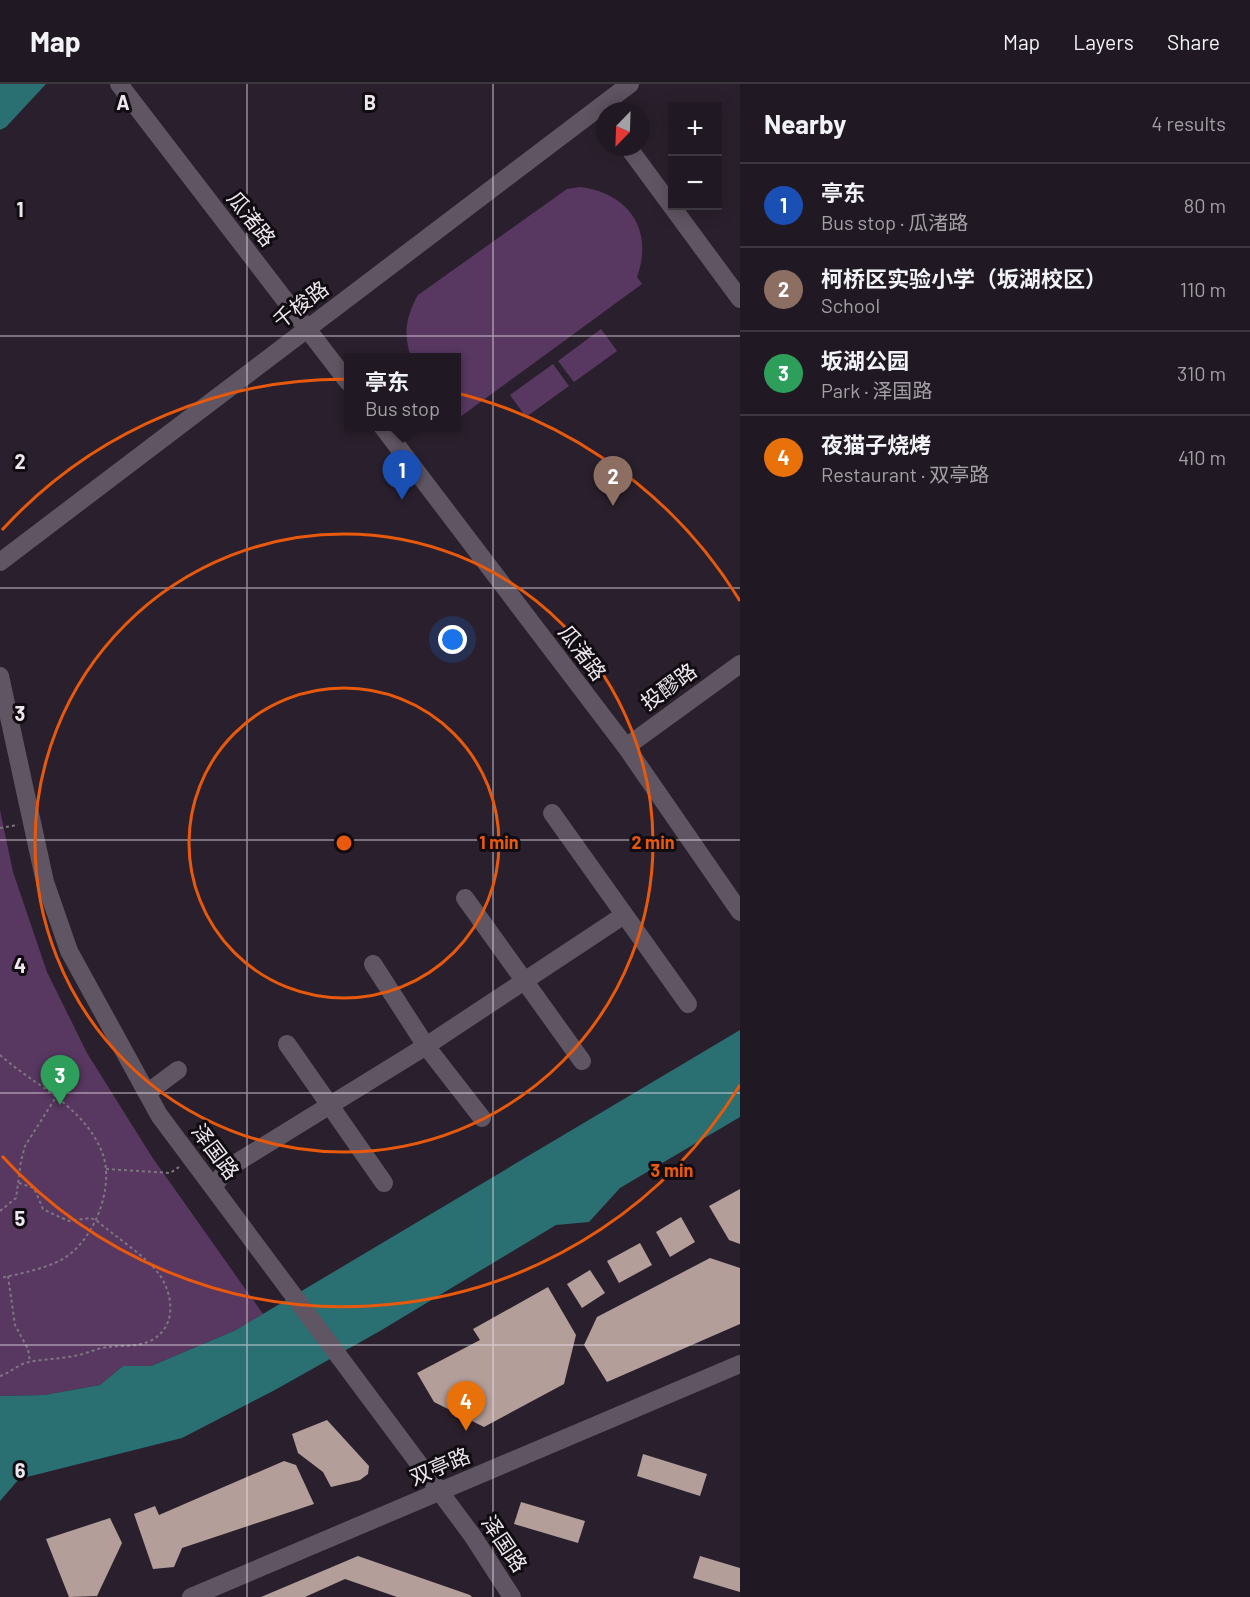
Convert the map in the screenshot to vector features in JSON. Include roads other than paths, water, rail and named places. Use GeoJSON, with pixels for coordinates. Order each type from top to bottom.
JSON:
{"type":"FeatureCollection","features":[{"type":"Feature","properties":{"kind":"street","name":"瓜渚路"},"geometry":{"type":"LineString","coordinates":[[119,84],[344,377]]}},
{"type":"Feature","properties":{"kind":"street","name":"千梭路"},"geometry":{"type":"LineString","coordinates":[[612,102],[630,84]]}},
{"type":"Feature","properties":{"kind":"street","name":"千梭路"},"geometry":{"type":"LineString","coordinates":[[0,562],[307,328],[596,116]]}},
{"type":"Feature","properties":{"kind":"street"},"geometry":{"type":"LineString","coordinates":[[635,156],[740,299]]}},
{"type":"Feature","properties":{"kind":"street","name":"瓜渚路"},"geometry":{"type":"LineString","coordinates":[[386,431],[626,747],[740,912]]}},
{"type":"Feature","properties":{"kind":"street","name":"投醪路"},"geometry":{"type":"LineString","coordinates":[[626,747],[740,664]]}},
{"type":"Feature","properties":{"kind":"street","name":"泽国路"},"geometry":{"type":"LineString","coordinates":[[0,676],[45,882],[69,951],[159,1115],[472,1535],[512,1597]]}},
{"type":"Feature","properties":{"kind":"street"},"geometry":{"type":"LineString","coordinates":[[552,813],[688,1004]]}},
{"type":"Feature","properties":{"kind":"street"},"geometry":{"type":"LineString","coordinates":[[465,898],[582,1061]]}},
{"type":"Feature","properties":{"kind":"street"},"geometry":{"type":"LineString","coordinates":[[213,1187],[228,1168],[426,1046],[624,915]]}},
{"type":"Feature","properties":{"kind":"street"},"geometry":{"type":"LineString","coordinates":[[373,964],[426,1046],[482,1118]]}},
{"type":"Feature","properties":{"kind":"street"},"geometry":{"type":"LineString","coordinates":[[287,1044],[384,1183]]}},
{"type":"Feature","properties":{"kind":"street"},"geometry":{"type":"LineString","coordinates":[[147,1093],[178,1070]]}},
{"type":"Feature","properties":{"kind":"street","name":"双亭路"},"geometry":{"type":"LineString","coordinates":[[191,1597],[740,1364]]}},
{"type":"Feature","properties":{"kind":"place","name":"亭东"},"geometry":{"type":"Point","coordinates":[402,500]}},
{"type":"Feature","properties":{"kind":"place","name":"柯桥区实验小学（坂湖校区）"},"geometry":{"type":"Point","coordinates":[613,506]}},
{"type":"Feature","properties":{"kind":"place","name":"坂湖公园"},"geometry":{"type":"Point","coordinates":[60,1105]}},
{"type":"Feature","properties":{"kind":"place","name":"夜猫子烧烤"},"geometry":{"type":"Point","coordinates":[466,1431]}}]}
